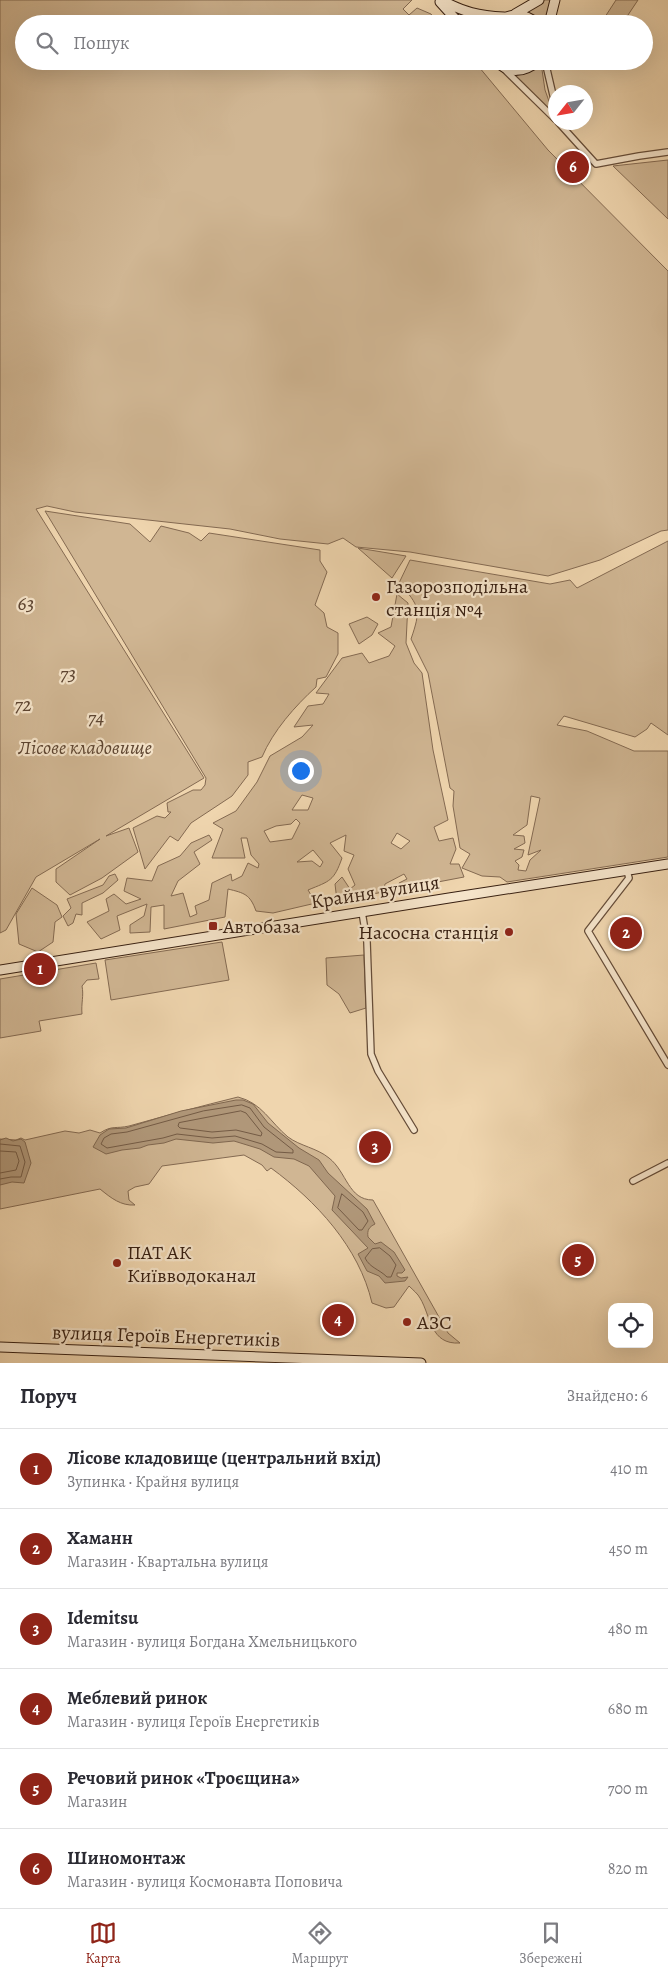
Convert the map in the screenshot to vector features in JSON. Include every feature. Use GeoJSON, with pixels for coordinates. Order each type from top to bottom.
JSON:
{"type":"FeatureCollection","features":[{"type":"Feature","properties":{"kind":"street"},"geometry":{"type":"LineString","coordinates":[[440,0],[464,12],[475,15]]}},
{"type":"Feature","properties":{"kind":"street"},"geometry":{"type":"LineString","coordinates":[[440,0],[452,15]]}},
{"type":"Feature","properties":{"kind":"street"},"geometry":{"type":"LineString","coordinates":[[511,15],[539,0]]}},
{"type":"Feature","properties":{"kind":"street"},"geometry":{"type":"LineString","coordinates":[[551,15],[555,0]]}},
{"type":"Feature","properties":{"kind":"street"},"geometry":{"type":"LineString","coordinates":[[515,14],[524,15]]}},
{"type":"Feature","properties":{"kind":"street"},"geometry":{"type":"LineString","coordinates":[[505,70],[548,112]]}},
{"type":"Feature","properties":{"kind":"street"},"geometry":{"type":"LineString","coordinates":[[547,70],[551,85]]}},
{"type":"Feature","properties":{"kind":"street"},"geometry":{"type":"LineString","coordinates":[[565,130],[596,164],[668,152]]}},
{"type":"Feature","properties":{"kind":"street","name":"Крайня вулиця"},"geometry":{"type":"LineString","coordinates":[[0,970],[668,864]]}},
{"type":"Feature","properties":{"kind":"street"},"geometry":{"type":"LineString","coordinates":[[627,871],[629,878],[588,931],[668,1065]]}},
{"type":"Feature","properties":{"kind":"street"},"geometry":{"type":"LineString","coordinates":[[362,912],[366,942],[371,1054],[378,1071],[414,1130]]}},
{"type":"Feature","properties":{"kind":"street"},"geometry":{"type":"LineString","coordinates":[[633,1181],[668,1163]]}},
{"type":"Feature","properties":{"kind":"street","name":"вулиця Героїв Енергетиків"},"geometry":{"type":"LineString","coordinates":[[0,1347],[421,1363]]}},
{"type":"Feature","properties":{"kind":"green space"},"geometry":{"type":"Polygon","coordinates":[[[0,0],[412,0],[403,9],[409,15],[15,15],[15,70],[481,70],[548,150],[668,271],[668,530],[661,531],[600,560],[548,576],[410,552],[356,547],[343,538],[328,544],[280,539],[230,529],[75,512],[47,506],[36,509],[204,778],[106,836],[129,828],[138,852],[102,878],[70,895],[56,882],[56,869],[100,839],[36,877],[6,930],[0,933],[0,0]]]}},
{"type":"Feature","properties":{"kind":"green space"},"geometry":{"type":"Polygon","coordinates":[[[544,0],[553,0],[549,15],[532,15],[528,12],[544,0]]]}},
{"type":"Feature","properties":{"kind":"green space"},"geometry":{"type":"Polygon","coordinates":[[[616,0],[638,0],[628,15],[606,15],[616,0]]]}},
{"type":"Feature","properties":{"kind":"green space"},"geometry":{"type":"Polygon","coordinates":[[[417,8],[432,15],[409,15],[417,8]]]}},
{"type":"Feature","properties":{"kind":"green space"},"geometry":{"type":"Polygon","coordinates":[[[452,11],[465,15],[456,15],[452,11]]]}},
{"type":"Feature","properties":{"kind":"green space"},"geometry":{"type":"Polygon","coordinates":[[[532,70],[542,70],[548,98],[548,111],[514,76],[532,70]]]}},
{"type":"Feature","properties":{"kind":"green space"},"geometry":{"type":"Polygon","coordinates":[[[668,160],[668,219],[613,166],[668,160]]]}},
{"type":"Feature","properties":{"kind":"green space"},"geometry":{"type":"Polygon","coordinates":[[[45,511],[130,524],[150,542],[161,526],[189,533],[201,541],[209,533],[320,550],[320,561],[327,572],[315,605],[324,613],[327,627],[338,633],[338,654],[326,677],[317,679],[316,687],[285,719],[262,757],[248,762],[248,775],[232,796],[191,823],[178,841],[170,836],[145,869],[133,828],[157,816],[165,818],[171,812],[168,812],[167,803],[193,790],[201,790],[205,785],[206,778],[45,511]]]}},
{"type":"Feature","properties":{"kind":"green space"},"geometry":{"type":"Polygon","coordinates":[[[668,541],[668,735],[651,723],[647,729],[635,737],[564,716],[557,725],[587,731],[634,751],[668,751],[668,857],[507,882],[500,877],[482,876],[462,868],[470,854],[460,848],[453,806],[454,791],[450,788],[428,673],[411,639],[417,609],[411,597],[399,583],[410,560],[550,584],[570,580],[577,588],[668,541]],[[531,796],[527,825],[513,835],[524,836],[525,843],[514,849],[524,850],[522,857],[515,861],[519,865],[518,870],[526,871],[530,860],[541,850],[528,855],[540,798],[531,796]]]}},
{"type":"Feature","properties":{"kind":"green space"},"geometry":{"type":"Polygon","coordinates":[[[358,548],[406,556],[392,578],[358,548]]]}},
{"type":"Feature","properties":{"kind":"green space"},"geometry":{"type":"Polygon","coordinates":[[[397,594],[408,603],[406,643],[414,663],[422,673],[433,750],[448,820],[434,827],[439,841],[453,838],[456,849],[450,864],[459,864],[464,877],[401,889],[399,883],[407,879],[404,874],[385,884],[383,892],[337,901],[335,884],[342,877],[350,889],[355,885],[348,869],[354,855],[344,851],[346,835],[330,843],[342,858],[334,876],[308,890],[316,903],[273,913],[256,911],[246,895],[228,889],[225,917],[164,929],[164,905],[151,907],[150,932],[130,933],[130,925],[144,916],[147,904],[117,916],[120,930],[101,939],[87,922],[109,911],[106,899],[114,894],[126,904],[141,899],[124,891],[127,878],[152,881],[158,866],[180,856],[191,843],[209,835],[212,840],[194,852],[200,864],[178,881],[171,896],[183,893],[190,917],[197,914],[195,906],[209,900],[212,883],[231,874],[232,881],[242,876],[248,863],[258,868],[259,864],[251,855],[247,838],[241,838],[245,858],[212,858],[223,829],[213,823],[236,811],[257,782],[270,756],[302,737],[313,725],[294,727],[308,706],[323,704],[329,694],[316,693],[342,658],[362,653],[369,663],[389,656],[395,646],[378,633],[391,627],[397,594]],[[302,795],[292,810],[308,810],[313,798],[302,795]],[[296,819],[291,824],[276,826],[264,831],[270,842],[292,839],[300,823],[296,819]],[[397,833],[391,843],[401,849],[410,841],[397,833]],[[313,850],[297,862],[312,861],[320,867],[323,862],[313,850]]]}},
{"type":"Feature","properties":{"kind":"green space"},"geometry":{"type":"Polygon","coordinates":[[[367,617],[378,624],[372,635],[359,644],[349,624],[367,617]]]}},
{"type":"Feature","properties":{"kind":"green space"},"geometry":{"type":"Polygon","coordinates":[[[115,874],[118,880],[103,893],[82,903],[82,915],[76,914],[73,923],[68,926],[63,916],[71,908],[67,899],[103,885],[109,876],[115,874]]]}},
{"type":"Feature","properties":{"kind":"green space"},"geometry":{"type":"Polygon","coordinates":[[[32,888],[57,905],[62,917],[55,922],[53,942],[38,952],[19,944],[16,914],[32,888]]]}},
{"type":"Feature","properties":{"kind":"green space"},"geometry":{"type":"Polygon","coordinates":[[[222,942],[229,980],[111,1000],[105,960],[222,942]]]}},
{"type":"Feature","properties":{"kind":"green space"},"geometry":{"type":"Polygon","coordinates":[[[364,955],[366,1008],[350,1013],[339,994],[327,985],[326,958],[364,955]]]}},
{"type":"Feature","properties":{"kind":"green space"},"geometry":{"type":"Polygon","coordinates":[[[96,963],[99,979],[87,980],[82,986],[82,1014],[39,1021],[41,1031],[0,1038],[0,979],[96,963]]]}},
{"type":"Feature","properties":{"kind":"green space"},"geometry":{"type":"Polygon","coordinates":[[[238,1097],[260,1108],[288,1137],[329,1158],[358,1195],[365,1199],[373,1200],[448,1333],[460,1343],[450,1342],[437,1334],[420,1298],[409,1286],[394,1307],[386,1308],[372,1303],[366,1282],[357,1263],[334,1227],[288,1181],[271,1168],[267,1171],[262,1165],[244,1155],[162,1166],[149,1184],[135,1187],[128,1191],[129,1200],[135,1205],[121,1203],[100,1189],[0,1209],[0,1139],[16,1140],[21,1138],[25,1140],[65,1131],[79,1133],[90,1130],[100,1133],[111,1128],[129,1126],[238,1097]]]}},
{"type":"Feature","properties":{"kind":"water"},"geometry":{"type":"Polygon","coordinates":[[[243,1100],[253,1104],[268,1123],[299,1148],[319,1160],[328,1173],[367,1209],[375,1224],[369,1229],[368,1237],[375,1244],[381,1242],[394,1252],[405,1270],[402,1273],[397,1273],[397,1276],[401,1278],[408,1277],[405,1281],[385,1283],[379,1276],[367,1271],[358,1254],[368,1248],[332,1210],[335,1196],[309,1166],[294,1159],[274,1157],[260,1149],[234,1141],[213,1143],[176,1139],[106,1154],[93,1147],[100,1135],[109,1129],[126,1128],[181,1111],[243,1100]]]}},
{"type":"Feature","properties":{"kind":"water"},"geometry":{"type":"Polygon","coordinates":[[[6,1138],[13,1141],[21,1139],[25,1142],[31,1163],[24,1183],[12,1182],[0,1185],[0,1140],[6,1138]]]}},
{"type":"Feature","properties":{"kind":"place","name":"Шиномонтаж"},"geometry":{"type":"Point","coordinates":[573,167]}},
{"type":"Feature","properties":{"kind":"place","name":"Газорозподільна станція №4"},"geometry":{"type":"Point","coordinates":[376,597]}},
{"type":"Feature","properties":{"kind":"place","name":"Автобаза"},"geometry":{"type":"Point","coordinates":[213,926]}},
{"type":"Feature","properties":{"kind":"place","name":"Насосна станція"},"geometry":{"type":"Point","coordinates":[509,932]}},
{"type":"Feature","properties":{"kind":"place","name":"Хаманн"},"geometry":{"type":"Point","coordinates":[626,933]}},
{"type":"Feature","properties":{"kind":"place","name":"Лісове кладовище (центральний вхід)"},"geometry":{"type":"Point","coordinates":[40,969]}},
{"type":"Feature","properties":{"kind":"place","name":"Idemitsu"},"geometry":{"type":"Point","coordinates":[375,1147]}},
{"type":"Feature","properties":{"kind":"place","name":"Речовий ринок «Троєщина»"},"geometry":{"type":"Point","coordinates":[578,1260]}},
{"type":"Feature","properties":{"kind":"place","name":"ПАТ АК Київводоканал"},"geometry":{"type":"Point","coordinates":[117,1263]}},
{"type":"Feature","properties":{"kind":"place","name":"Меблевий ринок"},"geometry":{"type":"Point","coordinates":[338,1320]}},
{"type":"Feature","properties":{"kind":"place","name":"АЗС"},"geometry":{"type":"Point","coordinates":[407,1322]}},
{"type":"Feature","properties":{"kind":"park label","name":"63"},"geometry":{"type":"Point","coordinates":[26,603]}},
{"type":"Feature","properties":{"kind":"park label","name":"73"},"geometry":{"type":"Point","coordinates":[68,673]}},
{"type":"Feature","properties":{"kind":"park label","name":"72"},"geometry":{"type":"Point","coordinates":[23,704]}},
{"type":"Feature","properties":{"kind":"park label","name":"74"},"geometry":{"type":"Point","coordinates":[96,717]}},
{"type":"Feature","properties":{"kind":"park label","name":"Лісове кладовище"},"geometry":{"type":"Point","coordinates":[85,747]}}]}
